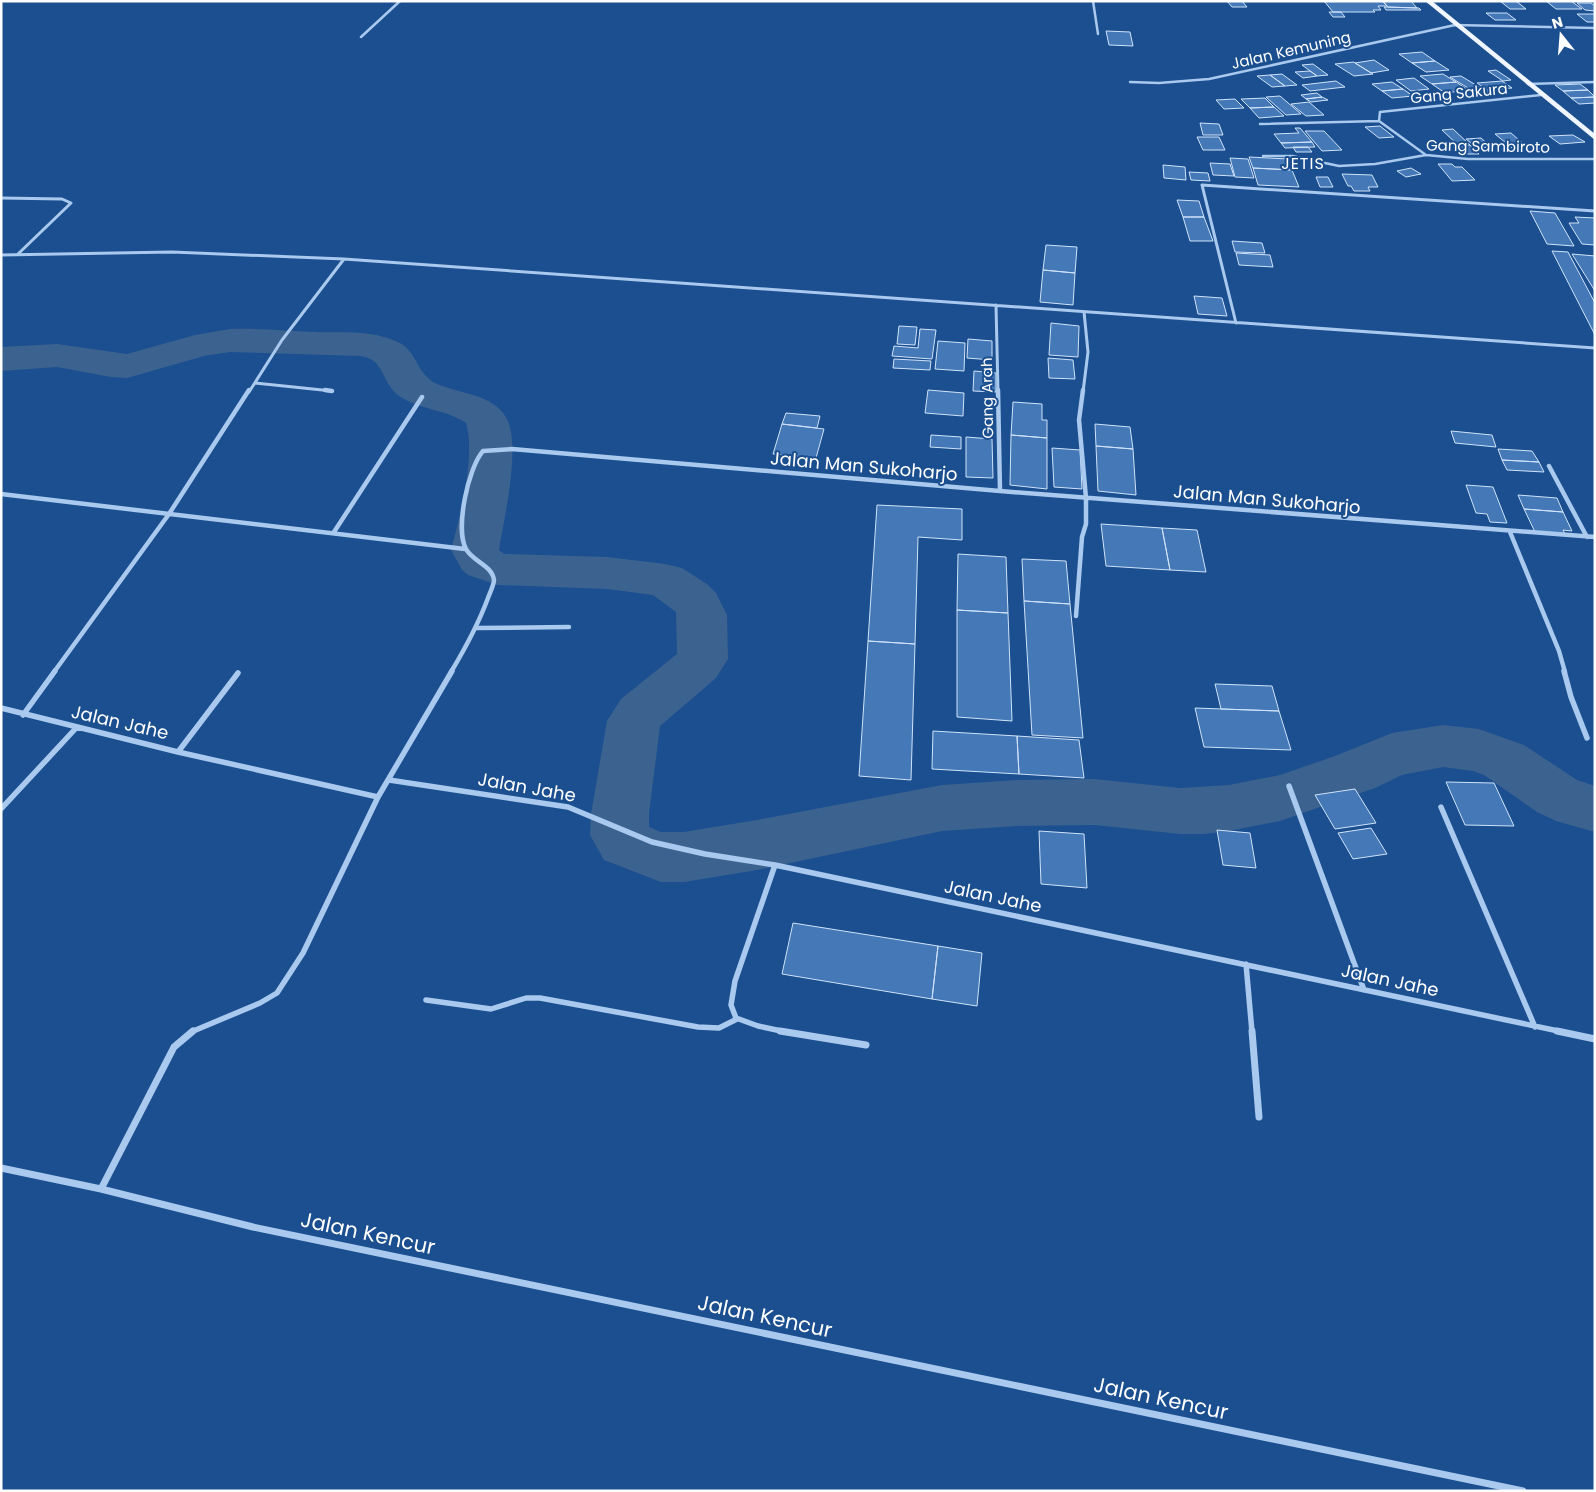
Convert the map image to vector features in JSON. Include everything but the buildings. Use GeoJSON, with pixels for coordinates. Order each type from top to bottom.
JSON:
{"type":"FeatureCollection","features":[{"type":"Feature","properties":{"kind":"main road"},"geometry":{"type":"LineString","coordinates":[[1428,1],[1595,138]]}},
{"type":"Feature","properties":{"kind":"street"},"geometry":{"type":"LineString","coordinates":[[361,37],[400,1]]}},
{"type":"Feature","properties":{"kind":"street"},"geometry":{"type":"LineString","coordinates":[[1092,1],[1098,34]]}},
{"type":"Feature","properties":{"kind":"street","name":"Jalan Kemuning"},"geometry":{"type":"LineString","coordinates":[[1130,82],[1174,82],[1209,79],[1455,25],[1595,28]]}},
{"type":"Feature","properties":{"kind":"street"},"geometry":{"type":"LineString","coordinates":[[1528,84],[1595,82]]}},
{"type":"Feature","properties":{"kind":"street","name":"Gang Sakura"},"geometry":{"type":"LineString","coordinates":[[1379,121],[1380,112],[1541,95]]}},
{"type":"Feature","properties":{"kind":"street"},"geometry":{"type":"LineString","coordinates":[[1260,124],[1379,121],[1426,155]]}},
{"type":"Feature","properties":{"kind":"street","name":"Gang Sambiroto"},"geometry":{"type":"LineString","coordinates":[[1263,156],[1292,156],[1322,163],[1351,166],[1426,155],[1468,159],[1595,159]]}},
{"type":"Feature","properties":{"kind":"street"},"geometry":{"type":"LineString","coordinates":[[1236,323],[1202,185],[1595,211]]}},
{"type":"Feature","properties":{"kind":"street"},"geometry":{"type":"LineString","coordinates":[[1,198],[62,199],[71,203],[18,254]]}},
{"type":"Feature","properties":{"kind":"street"},"geometry":{"type":"LineString","coordinates":[[1,255],[172,252],[344,260],[1595,348]]}},
{"type":"Feature","properties":{"kind":"street"},"geometry":{"type":"LineString","coordinates":[[22,715],[169,514],[256,383],[282,340],[344,260]]}},
{"type":"Feature","properties":{"kind":"street","name":"Gang Arah"},"geometry":{"type":"LineString","coordinates":[[996,305],[1000,491]]}},
{"type":"Feature","properties":{"kind":"street"},"geometry":{"type":"LineString","coordinates":[[1076,616],[1082,537],[1086,524],[1086,498],[1079,420],[1088,352],[1084,312]]}},
{"type":"Feature","properties":{"kind":"street"},"geometry":{"type":"LineString","coordinates":[[256,383],[332,391]]}},
{"type":"Feature","properties":{"kind":"street"},"geometry":{"type":"LineString","coordinates":[[334,532],[422,397]]}},
{"type":"Feature","properties":{"kind":"street","name":"Jalan Man Sukoharjo"},"geometry":{"type":"LineString","coordinates":[[465,549],[462,536],[463,515],[474,461],[483,451],[502,448],[1000,491],[1510,532],[1595,537]]}},
{"type":"Feature","properties":{"kind":"street"},"geometry":{"type":"LineString","coordinates":[[1549,466],[1587,537]]}},
{"type":"Feature","properties":{"kind":"street"},"geometry":{"type":"LineString","coordinates":[[1,494],[465,549],[493,576],[492,588],[477,628],[378,797],[303,953],[289,977],[278,993],[246,1009],[195,1029],[174,1047],[101,1189]]}},
{"type":"Feature","properties":{"kind":"street"},"geometry":{"type":"LineString","coordinates":[[1510,532],[1559,651],[1586,738]]}},
{"type":"Feature","properties":{"kind":"street"},"geometry":{"type":"LineString","coordinates":[[477,628],[569,627]]}},
{"type":"Feature","properties":{"kind":"street"},"geometry":{"type":"LineString","coordinates":[[178,752],[238,673]]}},
{"type":"Feature","properties":{"kind":"street","name":"Jalan Jahe"},"geometry":{"type":"LineString","coordinates":[[1,708],[22,715],[178,752],[378,797]]}},
{"type":"Feature","properties":{"kind":"street"},"geometry":{"type":"LineString","coordinates":[[1,809],[77,727]]}},
{"type":"Feature","properties":{"kind":"street","name":"Jalan Jahe"},"geometry":{"type":"LineString","coordinates":[[388,780],[568,807],[590,815],[636,837],[690,851],[775,865],[1595,1039]]}},
{"type":"Feature","properties":{"kind":"street"},"geometry":{"type":"LineString","coordinates":[[1289,786],[1364,990]]}},
{"type":"Feature","properties":{"kind":"street"},"geometry":{"type":"LineString","coordinates":[[1441,807],[1535,1027]]}},
{"type":"Feature","properties":{"kind":"street"},"geometry":{"type":"LineString","coordinates":[[775,865],[733,990],[732,1011],[737,1019],[760,1027],[866,1045]]}},
{"type":"Feature","properties":{"kind":"street"},"geometry":{"type":"LineString","coordinates":[[1246,964],[1259,1117]]}},
{"type":"Feature","properties":{"kind":"street"},"geometry":{"type":"LineString","coordinates":[[426,1000],[490,1008],[526,998],[540,998],[698,1027],[719,1028],[737,1019]]}},
{"type":"Feature","properties":{"kind":"street","name":"Jalan Kencur"},"geometry":{"type":"LineString","coordinates":[[1,1168],[101,1189],[253,1228],[1523,1491]]}},
{"type":"Feature","properties":{"kind":"waterway"},"geometry":{"type":"LineString","coordinates":[[1,359],[57,355],[127,366],[218,342],[255,340],[317,344],[360,344],[376,347],[389,353],[411,386],[425,394],[467,407],[481,414],[486,419],[489,429],[490,445],[487,483],[475,550],[482,562],[502,570],[607,573],[665,580],[690,596],[699,605],[702,615],[702,659],[698,665],[640,713],[634,721],[620,814],[619,835],[625,843],[661,857],[684,857],[757,845],[942,808],[1017,803],[1094,802],[1180,811],[1229,808],[1280,798],[1355,772],[1392,755],[1443,746],[1479,750],[1504,760],[1557,796],[1576,805],[1595,809]]}},
{"type":"Feature","properties":{"kind":"district","name":"JETIS"},"geometry":{"type":"Point","coordinates":[1303,163]}}]}
